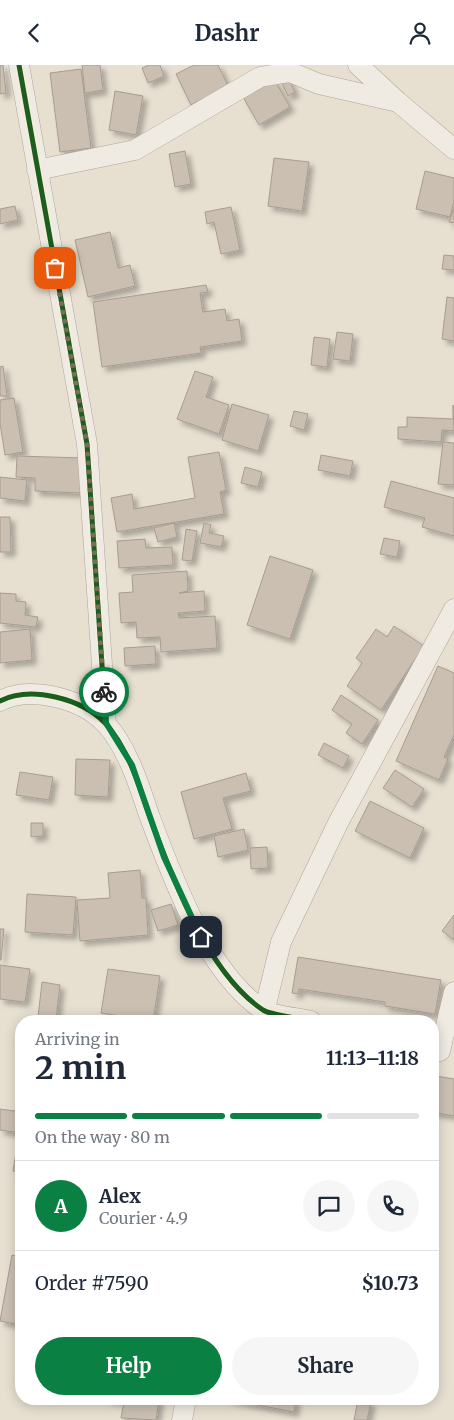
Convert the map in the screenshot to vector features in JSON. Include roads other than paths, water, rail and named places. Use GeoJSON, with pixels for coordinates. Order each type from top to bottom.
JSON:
{"type":"FeatureCollection","features":[{"type":"Feature","properties":{"kind":"street"},"geometry":{"type":"LineString","coordinates":[[19,65],[87,444],[106,723]]}},
{"type":"Feature","properties":{"kind":"street"},"geometry":{"type":"LineString","coordinates":[[358,65],[398,102],[454,149]]}},
{"type":"Feature","properties":{"kind":"street"},"geometry":{"type":"LineString","coordinates":[[38,170],[135,150],[260,77],[290,72],[318,84],[398,102]]}},
{"type":"Feature","properties":{"kind":"street"},"geometry":{"type":"LineString","coordinates":[[263,1015],[282,942],[338,823],[454,611]]}},
{"type":"Feature","properties":{"kind":"street"},"geometry":{"type":"LineString","coordinates":[[3,694],[48,695],[79,704],[106,723],[132,765],[164,857],[201,937],[231,980],[262,1015]]}},
{"type":"Feature","properties":{"kind":"street"},"geometry":{"type":"LineString","coordinates":[[442,1051],[454,992]]}},
{"type":"Feature","properties":{"kind":"street"},"geometry":{"type":"LineString","coordinates":[[182,1420],[185,1405]]}}]}
